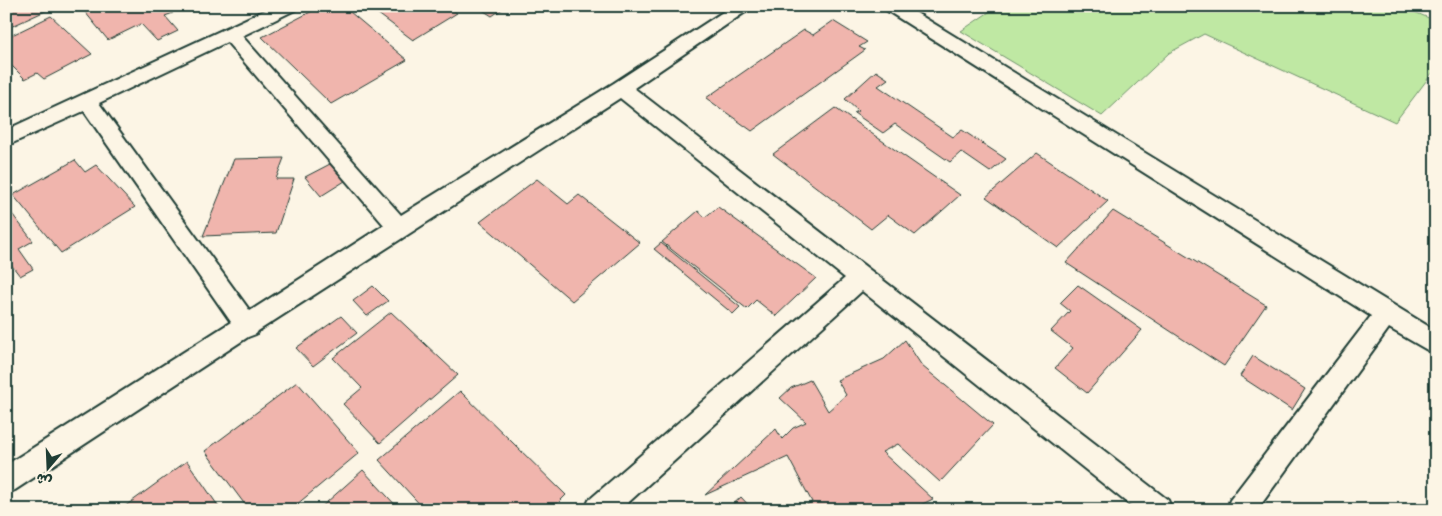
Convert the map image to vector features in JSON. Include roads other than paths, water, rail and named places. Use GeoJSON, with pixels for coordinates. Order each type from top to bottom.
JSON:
{"type":"FeatureCollection","features":[{"type":"Feature","properties":{"kind":"street"},"geometry":{"type":"LineString","coordinates":[[6,139],[289,6]]}},
{"type":"Feature","properties":{"kind":"street"},"geometry":{"type":"LineString","coordinates":[[6,481],[248,327],[399,227],[621,88],[745,6]]}},
{"type":"Feature","properties":{"kind":"street"},"geometry":{"type":"LineString","coordinates":[[892,6],[1385,315],[1436,344]]}},
{"type":"Feature","properties":{"kind":"street"},"geometry":{"type":"LineString","coordinates":[[230,34],[399,227]]}},
{"type":"Feature","properties":{"kind":"street"},"geometry":{"type":"LineString","coordinates":[[621,88],[1158,510]]}},
{"type":"Feature","properties":{"kind":"street"},"geometry":{"type":"LineString","coordinates":[[87,101],[248,327]]}},
{"type":"Feature","properties":{"kind":"street"},"geometry":{"type":"LineString","coordinates":[[599,510],[861,278]]}},
{"type":"Feature","properties":{"kind":"street"},"geometry":{"type":"LineString","coordinates":[[1240,510],[1385,315]]}}]}
